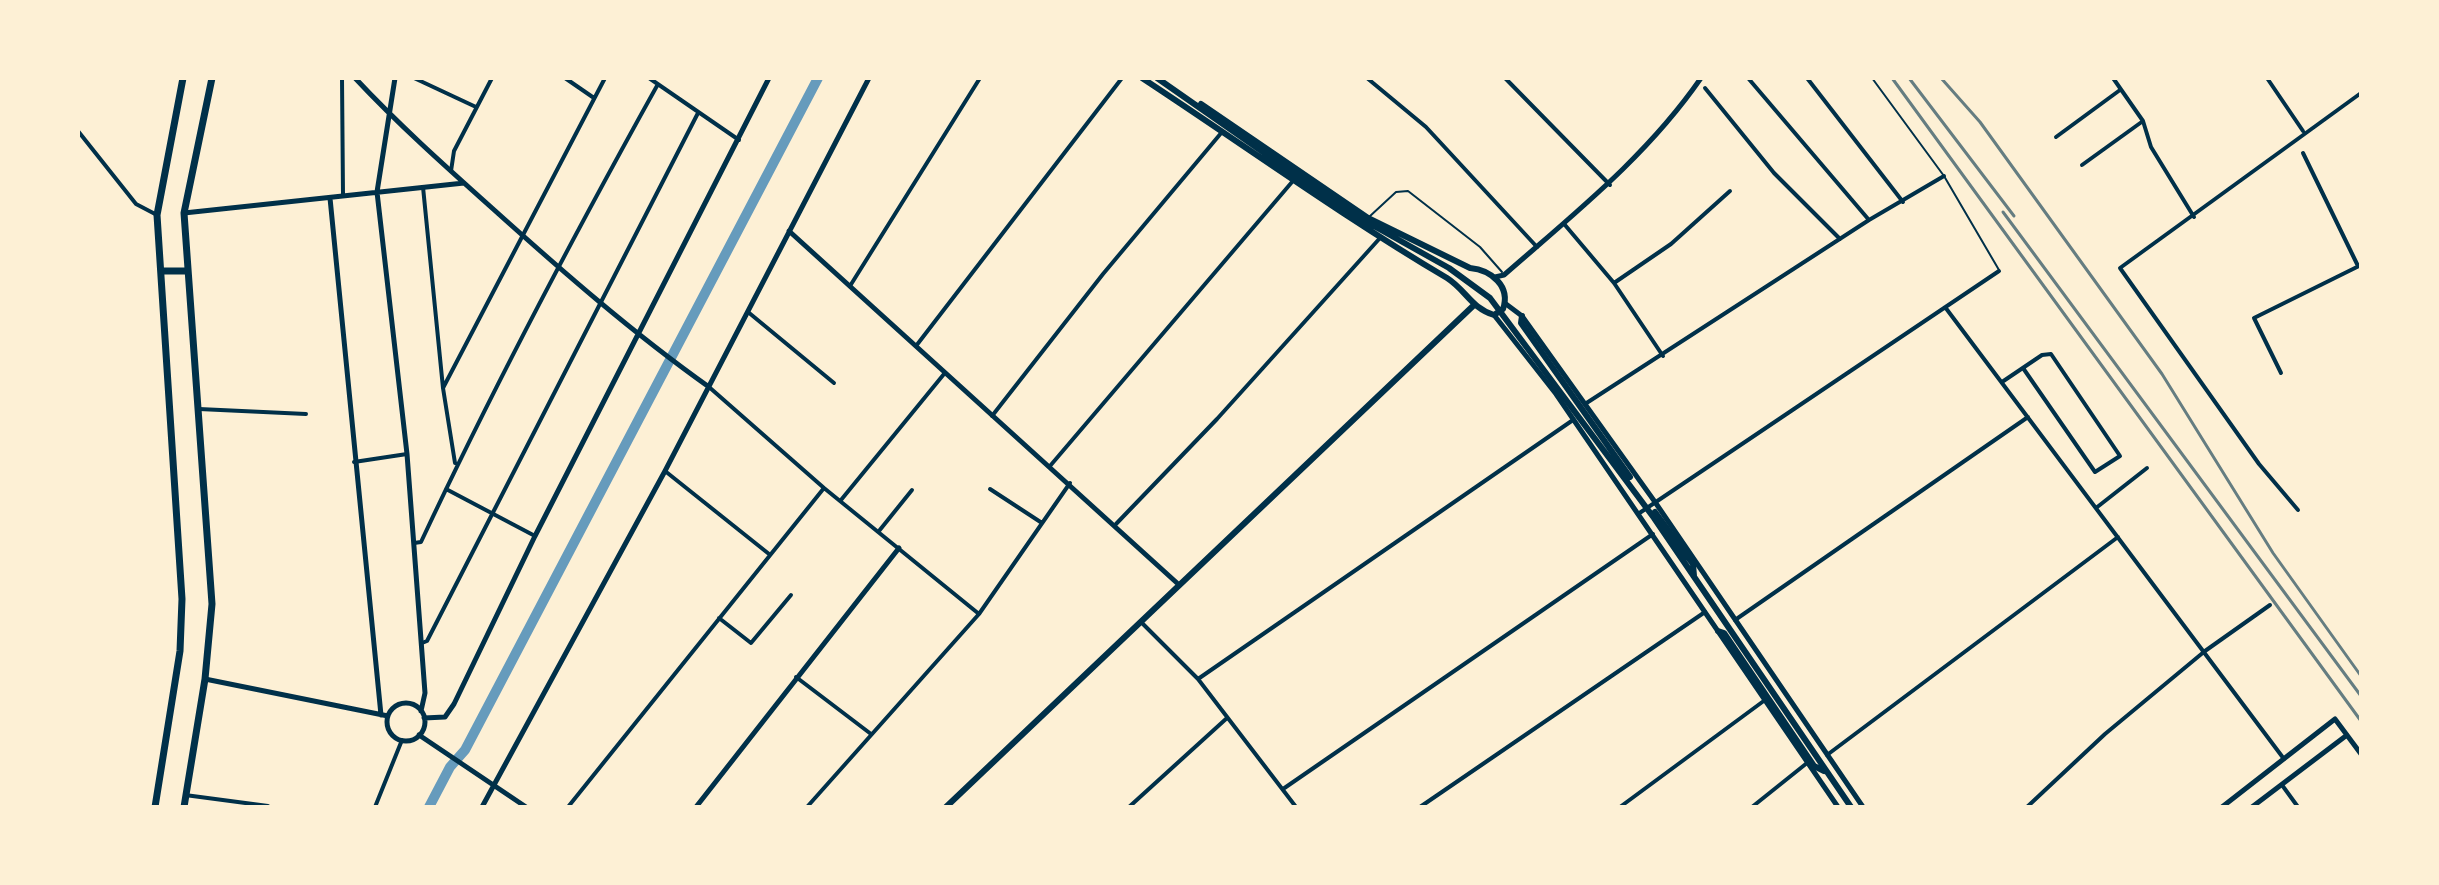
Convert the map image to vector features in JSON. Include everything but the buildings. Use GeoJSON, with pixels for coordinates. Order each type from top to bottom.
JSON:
{"type":"FeatureCollection","features":[{"type":"Feature","properties":{"kind":"main road"},"geometry":{"type":"LineString","coordinates":[[155,807],[180,651],[182,599],[157,215],[183,78]]}},
{"type":"Feature","properties":{"kind":"main road"},"geometry":{"type":"LineString","coordinates":[[184,807],[205,679],[212,604],[184,213],[212,78]]}},
{"type":"Feature","properties":{"kind":"main road"},"geometry":{"type":"LineString","coordinates":[[1142,78],[1223,131],[1292,182],[1458,285],[1473,306],[1494,315],[1506,304],[1502,286],[1483,269],[1470,268],[1368,218],[1164,78]]}},
{"type":"Feature","properties":{"kind":"main road"},"geometry":{"type":"LineString","coordinates":[[1157,78],[1349,212],[1449,268],[1481,290],[1513,325],[1640,499],[1851,807]]}},
{"type":"Feature","properties":{"kind":"main road"},"geometry":{"type":"LineString","coordinates":[[1458,285],[1470,268]]}},
{"type":"Feature","properties":{"kind":"main road"},"geometry":{"type":"LineString","coordinates":[[163,271],[188,271]]}},
{"type":"Feature","properties":{"kind":"main road"},"geometry":{"type":"LineString","coordinates":[[946,807],[1177,583],[1473,306]]}},
{"type":"Feature","properties":{"kind":"main road"},"geometry":{"type":"LineString","coordinates":[[1522,316],[1521,323],[1542,355],[1693,564],[1694,576]]}},
{"type":"Feature","properties":{"kind":"main road"},"geometry":{"type":"LineString","coordinates":[[1718,631],[1733,646],[1814,766],[1827,773]]}},
{"type":"Feature","properties":{"kind":"street"},"geometry":{"type":"LineString","coordinates":[[342,78],[343,196]]}},
{"type":"Feature","properties":{"kind":"street"},"geometry":{"type":"LineString","coordinates":[[355,78],[389,114],[522,235],[979,614]]}},
{"type":"Feature","properties":{"kind":"street"},"geometry":{"type":"LineString","coordinates":[[395,78],[377,192],[407,454],[425,693],[421,711]]}},
{"type":"Feature","properties":{"kind":"street"},"geometry":{"type":"LineString","coordinates":[[414,78],[476,107]]}},
{"type":"Feature","properties":{"kind":"street"},"geometry":{"type":"LineString","coordinates":[[451,171],[454,151],[492,78]]}},
{"type":"Feature","properties":{"kind":"street"},"geometry":{"type":"LineString","coordinates":[[565,78],[594,98]]}},
{"type":"Feature","properties":{"kind":"street"},"geometry":{"type":"LineString","coordinates":[[443,388],[605,78]]}},
{"type":"Feature","properties":{"kind":"street"},"geometry":{"type":"LineString","coordinates":[[649,78],[739,140]]}},
{"type":"Feature","properties":{"kind":"street"},"geometry":{"type":"LineString","coordinates":[[424,718],[445,717],[454,704],[535,536],[769,78]]}},
{"type":"Feature","properties":{"kind":"street"},"geometry":{"type":"LineString","coordinates":[[482,807],[665,471],[869,78]]}},
{"type":"Feature","properties":{"kind":"street"},"geometry":{"type":"LineString","coordinates":[[850,287],[980,78]]}},
{"type":"Feature","properties":{"kind":"street"},"geometry":{"type":"LineString","coordinates":[[915,348],[1122,78]]}},
{"type":"Feature","properties":{"kind":"street"},"geometry":{"type":"LineString","coordinates":[[1367,78],[1426,127],[1537,247]]}},
{"type":"Feature","properties":{"kind":"street"},"geometry":{"type":"LineString","coordinates":[[1505,78],[1610,185]]}},
{"type":"Feature","properties":{"kind":"street"},"geometry":{"type":"LineString","coordinates":[[1495,277],[1504,275],[1610,185],[1654,138],[1701,78]]}},
{"type":"Feature","properties":{"kind":"street"},"geometry":{"type":"LineString","coordinates":[[1748,78],[1869,220]]}},
{"type":"Feature","properties":{"kind":"street"},"geometry":{"type":"LineString","coordinates":[[1807,78],[1903,202]]}},
{"type":"Feature","properties":{"kind":"street"},"geometry":{"type":"LineString","coordinates":[[2113,78],[2143,121],[2151,147],[2194,217]]}},
{"type":"Feature","properties":{"kind":"street"},"geometry":{"type":"LineString","coordinates":[[2267,78],[2303,131]]}},
{"type":"Feature","properties":{"kind":"street"},"geometry":{"type":"LineString","coordinates":[[414,543],[421,542],[455,466],[558,265],[658,84]]}},
{"type":"Feature","properties":{"kind":"street"},"geometry":{"type":"LineString","coordinates":[[1705,88],[1774,173],[1840,239]]}},
{"type":"Feature","properties":{"kind":"street"},"geometry":{"type":"LineString","coordinates":[[2056,137],[2120,90]]}},
{"type":"Feature","properties":{"kind":"street"},"geometry":{"type":"LineString","coordinates":[[2298,510],[2259,464],[2120,268],[2361,93]]}},
{"type":"Feature","properties":{"kind":"street"},"geometry":{"type":"LineString","coordinates":[[422,643],[427,641],[698,113]]}},
{"type":"Feature","properties":{"kind":"street"},"geometry":{"type":"LineString","coordinates":[[2082,165],[2143,121]]}},
{"type":"Feature","properties":{"kind":"street"},"geometry":{"type":"LineString","coordinates":[[78,131],[136,204],[157,215]]}},
{"type":"Feature","properties":{"kind":"street"},"geometry":{"type":"LineString","coordinates":[[992,416],[1103,274],[1223,131]]}},
{"type":"Feature","properties":{"kind":"street"},"geometry":{"type":"LineString","coordinates":[[2281,373],[2254,318],[2360,266],[2303,153]]}},
{"type":"Feature","properties":{"kind":"street"},"geometry":{"type":"LineString","coordinates":[[1583,405],[1869,220],[1944,176]]}},
{"type":"Feature","properties":{"kind":"street"},"geometry":{"type":"LineString","coordinates":[[1050,466],[1292,182]]}},
{"type":"Feature","properties":{"kind":"street"},"geometry":{"type":"LineString","coordinates":[[184,213],[464,183]]}},
{"type":"Feature","properties":{"kind":"street"},"geometry":{"type":"LineString","coordinates":[[423,187],[443,388],[455,466]]}},
{"type":"Feature","properties":{"kind":"street"},"geometry":{"type":"LineString","coordinates":[[1614,283],[1671,244],[1730,191]]}},
{"type":"Feature","properties":{"kind":"street"},"geometry":{"type":"LineString","coordinates":[[330,198],[354,462],[385,716],[388,728],[402,740]]}},
{"type":"Feature","properties":{"kind":"street"},"geometry":{"type":"LineString","coordinates":[[1565,225],[1614,283],[1663,356]]}},
{"type":"Feature","properties":{"kind":"street"},"geometry":{"type":"LineString","coordinates":[[1116,524],[1217,419],[1387,228]]}},
{"type":"Feature","properties":{"kind":"street"},"geometry":{"type":"LineString","coordinates":[[789,231],[944,374],[1116,524],[1177,583]]}},
{"type":"Feature","properties":{"kind":"street"},"geometry":{"type":"LineString","coordinates":[[1638,514],[1999,271]]}},
{"type":"Feature","properties":{"kind":"street"},"geometry":{"type":"LineString","coordinates":[[1506,304],[1522,316],[1655,502],[1863,807]]}},
{"type":"Feature","properties":{"kind":"street"},"geometry":{"type":"LineString","coordinates":[[1945,307],[2284,759]]}},
{"type":"Feature","properties":{"kind":"street"},"geometry":{"type":"LineString","coordinates":[[748,312],[834,383]]}},
{"type":"Feature","properties":{"kind":"street"},"geometry":{"type":"LineString","coordinates":[[1494,315],[1503,322],[1653,534],[1838,807]]}},
{"type":"Feature","properties":{"kind":"street"},"geometry":{"type":"LineString","coordinates":[[2002,382],[2045,353],[2053,356],[2120,456],[2095,472],[2023,368]]}},
{"type":"Feature","properties":{"kind":"street"},"geometry":{"type":"LineString","coordinates":[[841,500],[944,374]]}},
{"type":"Feature","properties":{"kind":"street"},"geometry":{"type":"LineString","coordinates":[[197,409],[306,414]]}},
{"type":"Feature","properties":{"kind":"street"},"geometry":{"type":"LineString","coordinates":[[1735,620],[2028,417]]}},
{"type":"Feature","properties":{"kind":"street"},"geometry":{"type":"LineString","coordinates":[[1198,679],[1573,420]]}},
{"type":"Feature","properties":{"kind":"street"},"geometry":{"type":"LineString","coordinates":[[354,462],[407,454]]}},
{"type":"Feature","properties":{"kind":"street"},"geometry":{"type":"LineString","coordinates":[[2096,508],[2147,468]]}},
{"type":"Feature","properties":{"kind":"street"},"geometry":{"type":"LineString","coordinates":[[665,471],[769,554]]}},
{"type":"Feature","properties":{"kind":"street"},"geometry":{"type":"LineString","coordinates":[[807,807],[979,614],[1070,483]]}},
{"type":"Feature","properties":{"kind":"street"},"geometry":{"type":"LineString","coordinates":[[568,807],[824,488]]}},
{"type":"Feature","properties":{"kind":"street"},"geometry":{"type":"LineString","coordinates":[[446,489],[535,536]]}},
{"type":"Feature","properties":{"kind":"street"},"geometry":{"type":"LineString","coordinates":[[990,489],[1042,523]]}},
{"type":"Feature","properties":{"kind":"street"},"geometry":{"type":"LineString","coordinates":[[879,531],[912,490]]}},
{"type":"Feature","properties":{"kind":"street"},"geometry":{"type":"LineString","coordinates":[[1283,789],[1653,534]]}},
{"type":"Feature","properties":{"kind":"street"},"geometry":{"type":"LineString","coordinates":[[1827,755],[2118,537]]}},
{"type":"Feature","properties":{"kind":"street"},"geometry":{"type":"LineString","coordinates":[[696,807],[899,548]]}},
{"type":"Feature","properties":{"kind":"street"},"geometry":{"type":"LineString","coordinates":[[719,618],[751,643],[791,595]]}},
{"type":"Feature","properties":{"kind":"street"},"geometry":{"type":"LineString","coordinates":[[2027,807],[2105,734],[2205,651],[2270,605]]}},
{"type":"Feature","properties":{"kind":"street"},"geometry":{"type":"LineString","coordinates":[[1420,807],[1705,612]]}},
{"type":"Feature","properties":{"kind":"street"},"geometry":{"type":"LineString","coordinates":[[1139,620],[1198,679],[1296,807]]}},
{"type":"Feature","properties":{"kind":"street"},"geometry":{"type":"LineString","coordinates":[[795,677],[871,734]]}},
{"type":"Feature","properties":{"kind":"street"},"geometry":{"type":"LineString","coordinates":[[205,679],[385,716]]}},
{"type":"Feature","properties":{"kind":"street"},"geometry":{"type":"LineString","coordinates":[[1620,807],[1765,700]]}},
{"type":"Feature","properties":{"kind":"street"},"geometry":{"type":"LineString","coordinates":[[385,716],[400,704],[412,704],[424,718],[419,735]]}},
{"type":"Feature","properties":{"kind":"street"},"geometry":{"type":"LineString","coordinates":[[1129,807],[1227,718]]}},
{"type":"Feature","properties":{"kind":"street"},"geometry":{"type":"LineString","coordinates":[[2222,807],[2335,719],[2361,754]]}},
{"type":"Feature","properties":{"kind":"street"},"geometry":{"type":"LineString","coordinates":[[402,740],[419,735],[526,807]]}},
{"type":"Feature","properties":{"kind":"street"},"geometry":{"type":"LineString","coordinates":[[2252,807],[2347,735]]}},
{"type":"Feature","properties":{"kind":"street"},"geometry":{"type":"LineString","coordinates":[[375,807],[402,740]]}},
{"type":"Feature","properties":{"kind":"street"},"geometry":{"type":"LineString","coordinates":[[1752,807],[1807,763]]}},
{"type":"Feature","properties":{"kind":"street"},"geometry":{"type":"LineString","coordinates":[[2282,785],[2298,807]]}},
{"type":"Feature","properties":{"kind":"street"},"geometry":{"type":"LineString","coordinates":[[185,795],[268,806]]}},
{"type":"Feature","properties":{"kind":"lane"},"geometry":{"type":"LineString","coordinates":[[1872,78],[1944,176],[1999,271]]}},
{"type":"Feature","properties":{"kind":"lane"},"geometry":{"type":"LineString","coordinates":[[1368,218],[1396,192],[1408,191],[1480,247],[1504,275]]}},
{"type":"Feature","properties":{"kind":"waterway"},"geometry":{"type":"LineString","coordinates":[[429,807],[450,767],[465,750],[818,78]]}},
{"type":"Feature","properties":{"kind":"railway"},"geometry":{"type":"LineString","coordinates":[[1892,78],[2361,721]]}},
{"type":"Feature","properties":{"kind":"railway"},"geometry":{"type":"LineString","coordinates":[[1909,78],[2014,216]]}},
{"type":"Feature","properties":{"kind":"railway"},"geometry":{"type":"LineString","coordinates":[[1941,78],[1980,122],[2162,374],[2273,553],[2361,676]]}},
{"type":"Feature","properties":{"kind":"railway"},"geometry":{"type":"LineString","coordinates":[[2003,212],[2361,696]]}}]}
